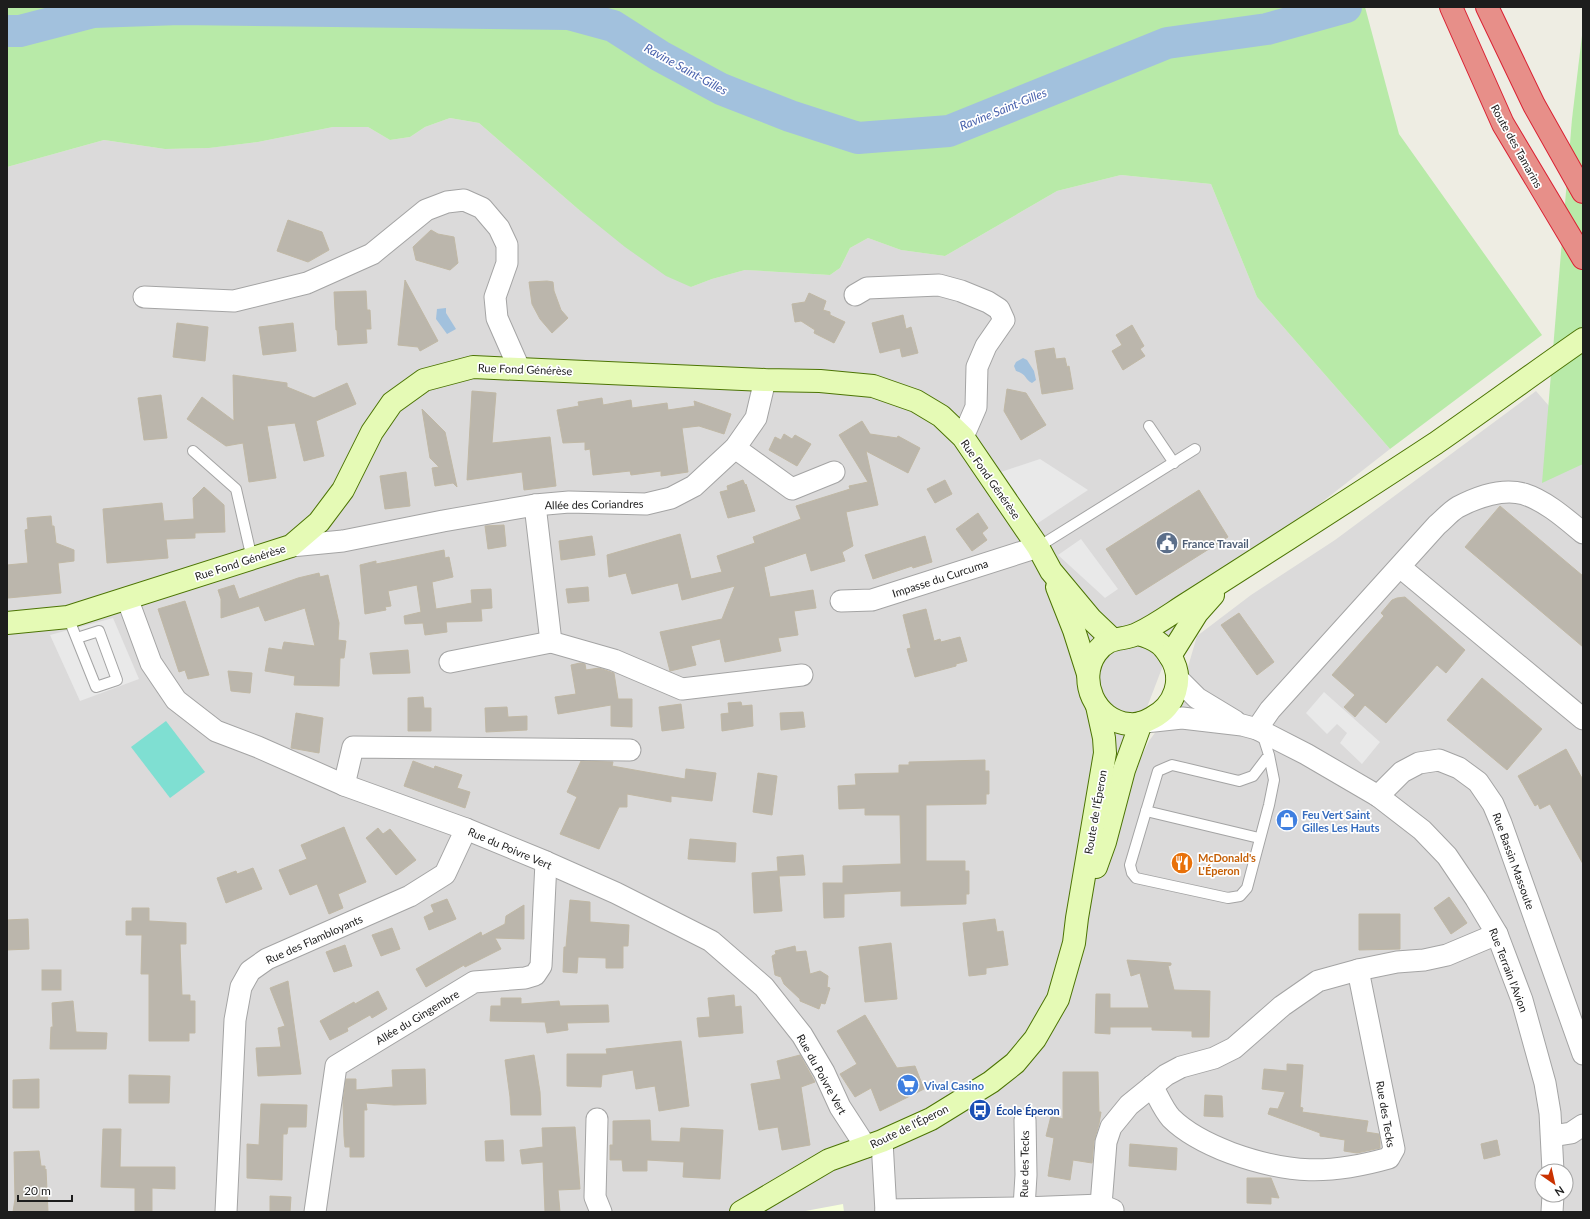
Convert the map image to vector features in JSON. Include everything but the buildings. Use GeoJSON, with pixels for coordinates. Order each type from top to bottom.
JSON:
{"type":"FeatureCollection","features":[{"type":"Feature","properties":{"kind":"highway","name":"Route des Tamarins"},"geometry":{"type":"LineString","coordinates":[[1452,7],[1503,124],[1583,258]]}},
{"type":"Feature","properties":{"kind":"highway"},"geometry":{"type":"LineString","coordinates":[[1487,7],[1534,105],[1583,192]]}},
{"type":"Feature","properties":{"kind":"main road"},"geometry":{"type":"LineString","coordinates":[[1138,634],[1151,638],[1162,645],[1176,666],[1177,678],[1174,697],[1162,713],[1143,723],[1129,724],[1119,722],[1107,716],[1097,706],[1089,691],[1088,674],[1091,663],[1103,645],[1112,639],[1138,634],[1436,442],[1580,341]]}},
{"type":"Feature","properties":{"kind":"main road","name":"Rue Fond Générèse"},"geometry":{"type":"LineString","coordinates":[[7,623],[68,617],[291,546],[319,522],[343,490],[372,432],[392,403],[424,380],[473,367],[765,380],[820,381],[873,386],[916,401],[941,416],[963,437],[1038,547],[1051,571],[1074,630],[1088,674]]}},
{"type":"Feature","properties":{"kind":"main road","name":"Rue Fond Générèse"},"geometry":{"type":"LineString","coordinates":[[1051,571],[1091,619],[1112,639]]}},
{"type":"Feature","properties":{"kind":"main road"},"geometry":{"type":"LineString","coordinates":[[1170,656],[1196,613],[1232,574]]}},
{"type":"Feature","properties":{"kind":"main road","name":"Route de l'Éperon"},"geometry":{"type":"LineString","coordinates":[[741,1212],[829,1160],[874,1144],[930,1119],[991,1082],[1015,1063],[1035,1039],[1058,999],[1074,943],[1105,753],[1104,738],[1097,706]]}},
{"type":"Feature","properties":{"kind":"main road","name":"Route de l'Éperon"},"geometry":{"type":"LineString","coordinates":[[1077,918],[1105,842],[1124,770],[1143,723]]}},
{"type":"Feature","properties":{"kind":"street"},"geometry":{"type":"LineString","coordinates":[[144,297],[234,301],[307,283],[372,254],[426,210],[447,202],[464,200],[482,208],[499,228],[507,245],[507,263],[495,297],[497,318],[519,368]]}},
{"type":"Feature","properties":{"kind":"street"},"geometry":{"type":"LineString","coordinates":[[855,295],[867,288],[939,285],[988,302],[999,309],[1004,320],[986,346],[977,367],[976,407],[963,437]]}},
{"type":"Feature","properties":{"kind":"street","name":"Allée des Coriandres"},"geometry":{"type":"LineString","coordinates":[[291,546],[343,541],[534,505],[569,502],[646,504],[671,498],[694,486],[735,448],[756,418],[765,380]]}},
{"type":"Feature","properties":{"kind":"street"},"geometry":{"type":"LineString","coordinates":[[735,448],[792,489],[834,472]]}},
{"type":"Feature","properties":{"kind":"street"},"geometry":{"type":"LineString","coordinates":[[1254,728],[1437,525],[1457,508],[1482,496],[1502,493],[1523,494],[1542,503],[1561,515],[1583,533]]}},
{"type":"Feature","properties":{"kind":"street"},"geometry":{"type":"LineString","coordinates":[[534,505],[551,642]]}},
{"type":"Feature","properties":{"kind":"street","name":"Impasse du Curcuma"},"geometry":{"type":"LineString","coordinates":[[841,601],[872,600],[1038,547]]}},
{"type":"Feature","properties":{"kind":"street"},"geometry":{"type":"LineString","coordinates":[[1400,567],[1583,719]]}},
{"type":"Feature","properties":{"kind":"street","name":"Rue du Poivre Vert"},"geometry":{"type":"LineString","coordinates":[[127,598],[151,663],[176,700],[216,731],[258,747],[344,785],[466,829],[546,862],[616,893],[711,941],[764,987],[802,1035],[824,1072],[840,1107],[874,1144]]}},
{"type":"Feature","properties":{"kind":"street"},"geometry":{"type":"LineString","coordinates":[[450,662],[551,642],[614,660],[682,689],[802,675]]}},
{"type":"Feature","properties":{"kind":"street","name":"Rue Terrain l'Avion"},"geometry":{"type":"LineString","coordinates":[[1177,678],[1197,698],[1306,754],[1378,796],[1422,830],[1447,856],[1476,899],[1497,934],[1522,1000],[1545,1083],[1552,1136],[1553,1163]]}},
{"type":"Feature","properties":{"kind":"street","name":"Rue Terrain l'Avion"},"geometry":{"type":"LineString","coordinates":[[1143,723],[1182,718],[1254,728]]}},
{"type":"Feature","properties":{"kind":"street"},"geometry":{"type":"LineString","coordinates":[[344,785],[353,747],[630,750]]}},
{"type":"Feature","properties":{"kind":"street","name":"Rue Bassin Massoute"},"geometry":{"type":"LineString","coordinates":[[1378,796],[1402,772],[1419,763],[1439,760],[1459,768],[1478,782],[1493,804],[1501,823],[1583,1054]]}},
{"type":"Feature","properties":{"kind":"street","name":"Rue des Flambloyants"},"geometry":{"type":"LineString","coordinates":[[226,1212],[235,1020],[241,987],[250,972],[267,959],[410,896],[445,874],[466,829]]}},
{"type":"Feature","properties":{"kind":"street","name":"Allée du Gingembre"},"geometry":{"type":"LineString","coordinates":[[315,1212],[336,1066],[474,982],[525,978],[535,975],[541,966],[546,862]]}},
{"type":"Feature","properties":{"kind":"street","name":"Rue des Tecks"},"geometry":{"type":"LineString","coordinates":[[886,1211],[1024,1208],[1109,1210],[1106,1142],[1111,1127],[1129,1105],[1166,1075],[1181,1067],[1214,1058],[1234,1048],[1282,1006],[1318,982],[1358,970],[1397,962],[1424,960],[1447,955],[1497,934]]}},
{"type":"Feature","properties":{"kind":"street","name":"Rue des Tecks"},"geometry":{"type":"LineString","coordinates":[[1152,1086],[1170,1117],[1192,1134],[1220,1149],[1262,1164],[1310,1171],[1369,1164],[1389,1158],[1394,1149],[1358,970]]}},
{"type":"Feature","properties":{"kind":"street"},"geometry":{"type":"LineString","coordinates":[[597,1119],[595,1197],[601,1212]]}},
{"type":"Feature","properties":{"kind":"street","name":"Rue des Tecks"},"geometry":{"type":"LineString","coordinates":[[1024,1208],[1026,1175],[1025,1120]]}},
{"type":"Feature","properties":{"kind":"street"},"geometry":{"type":"LineString","coordinates":[[1552,1136],[1571,1133],[1583,1125]]}},
{"type":"Feature","properties":{"kind":"street"},"geometry":{"type":"LineString","coordinates":[[874,1144],[886,1211]]}},
{"type":"Feature","properties":{"kind":"lane"},"geometry":{"type":"LineString","coordinates":[[1149,426],[1174,462]]}},
{"type":"Feature","properties":{"kind":"lane"},"geometry":{"type":"LineString","coordinates":[[1038,547],[1195,449]]}},
{"type":"Feature","properties":{"kind":"lane"},"geometry":{"type":"LineString","coordinates":[[193,451],[236,489],[252,559]]}},
{"type":"Feature","properties":{"kind":"lane"},"geometry":{"type":"LineString","coordinates":[[68,617],[76,638],[96,686],[117,680],[99,631],[76,638]]}},
{"type":"Feature","properties":{"kind":"lane"},"geometry":{"type":"LineString","coordinates":[[1254,728],[1269,755],[1274,780],[1269,805],[1259,838],[1247,888],[1240,896],[1228,898],[1136,878],[1132,873],[1130,866],[1158,771],[1172,765],[1239,781],[1253,776],[1269,755]]}},
{"type":"Feature","properties":{"kind":"lane"},"geometry":{"type":"LineString","coordinates":[[1146,811],[1259,838]]}},
{"type":"Feature","properties":{"kind":"shaded area"},"geometry":{"type":"Polygon","coordinates":[[[450,118],[479,123],[578,209],[691,287],[712,279],[745,270],[830,275],[840,268],[850,248],[868,238],[901,250],[945,256],[1057,191],[1121,175],[1211,184],[1257,297],[1390,449],[1231,573],[1167,655],[1141,723],[1076,930],[1133,775],[1149,741],[1178,701],[1197,636],[1251,595],[1335,540],[1536,391],[1583,445],[1583,1212],[762,1212],[872,1148],[741,1212],[7,1212],[7,167],[104,140],[165,149],[208,148],[258,142],[333,127],[368,127],[390,140],[410,137],[425,127],[450,118]]]}},
{"type":"Feature","properties":{"kind":"shaded area"},"geometry":{"type":"Polygon","coordinates":[[[446,308],[446,313],[456,329],[447,334],[436,319],[437,309],[446,308]]]}},
{"type":"Feature","properties":{"kind":"shaded area"},"geometry":{"type":"Polygon","coordinates":[[[1023,358],[1027,360],[1034,371],[1036,380],[1032,383],[1024,375],[1016,371],[1014,366],[1016,362],[1023,358]]]}},
{"type":"Feature","properties":{"kind":"shaded area"},"geometry":{"type":"Polygon","coordinates":[[[1040,459],[1088,490],[1035,525],[1001,472],[1040,459]]]}},
{"type":"Feature","properties":{"kind":"shaded area"},"geometry":{"type":"Polygon","coordinates":[[[1081,539],[1118,589],[1105,598],[1058,555],[1081,539]]]}},
{"type":"Feature","properties":{"kind":"shaded area"},"geometry":{"type":"Polygon","coordinates":[[[113,618],[139,679],[80,701],[50,635],[113,618]]]}},
{"type":"Feature","properties":{"kind":"shaded area"},"geometry":{"type":"Polygon","coordinates":[[[1324,692],[1380,742],[1362,764],[1340,743],[1347,733],[1337,724],[1327,734],[1306,713],[1324,692]]]}},
{"type":"Feature","properties":{"kind":"shaded area"},"geometry":{"type":"Polygon","coordinates":[[[166,721],[205,772],[170,798],[131,747],[166,721]]]}},
{"type":"Feature","properties":{"kind":"shaded area"},"geometry":{"type":"Polygon","coordinates":[[[843,1204],[844,1212],[800,1212],[843,1204]]]}},
{"type":"Feature","properties":{"kind":"green space"},"geometry":{"type":"Polygon","coordinates":[[[7,7],[1365,7],[1399,134],[1542,335],[1390,449],[1257,297],[1211,184],[1121,175],[1057,191],[945,256],[901,250],[868,238],[850,248],[840,268],[830,275],[745,270],[712,279],[691,287],[666,276],[625,247],[578,209],[479,123],[450,118],[425,127],[410,137],[390,140],[368,127],[333,127],[258,142],[209,148],[165,149],[104,140],[7,167],[7,7]]]}},
{"type":"Feature","properties":{"kind":"green space"},"geometry":{"type":"Polygon","coordinates":[[[1583,27],[1583,464],[1542,483],[1572,119],[1583,27]]]}},
{"type":"Feature","properties":{"kind":"waterway","name":"Ravine Saint-Gilles"},"geometry":{"type":"LineString","coordinates":[[7,31],[20,31],[93,12],[180,9],[569,14],[613,26],[660,56],[721,89],[790,116],[858,138],[949,131],[1167,43],[1267,29],[1346,7]]}},
{"type":"Feature","properties":{"kind":"place","name":"France Travail"},"geometry":{"type":"Point","coordinates":[1167,543]}},
{"type":"Feature","properties":{"kind":"place","name":"Feu Vert Saint Gilles Les Hauts"},"geometry":{"type":"Point","coordinates":[1287,820]}},
{"type":"Feature","properties":{"kind":"place","name":"McDonald's L'Éperon"},"geometry":{"type":"Point","coordinates":[1182,863]}},
{"type":"Feature","properties":{"kind":"place","name":"Vival Casino"},"geometry":{"type":"Point","coordinates":[908,1085]}},
{"type":"Feature","properties":{"kind":"place","name":"École Éperon"},"geometry":{"type":"Point","coordinates":[980,1110]}}]}
